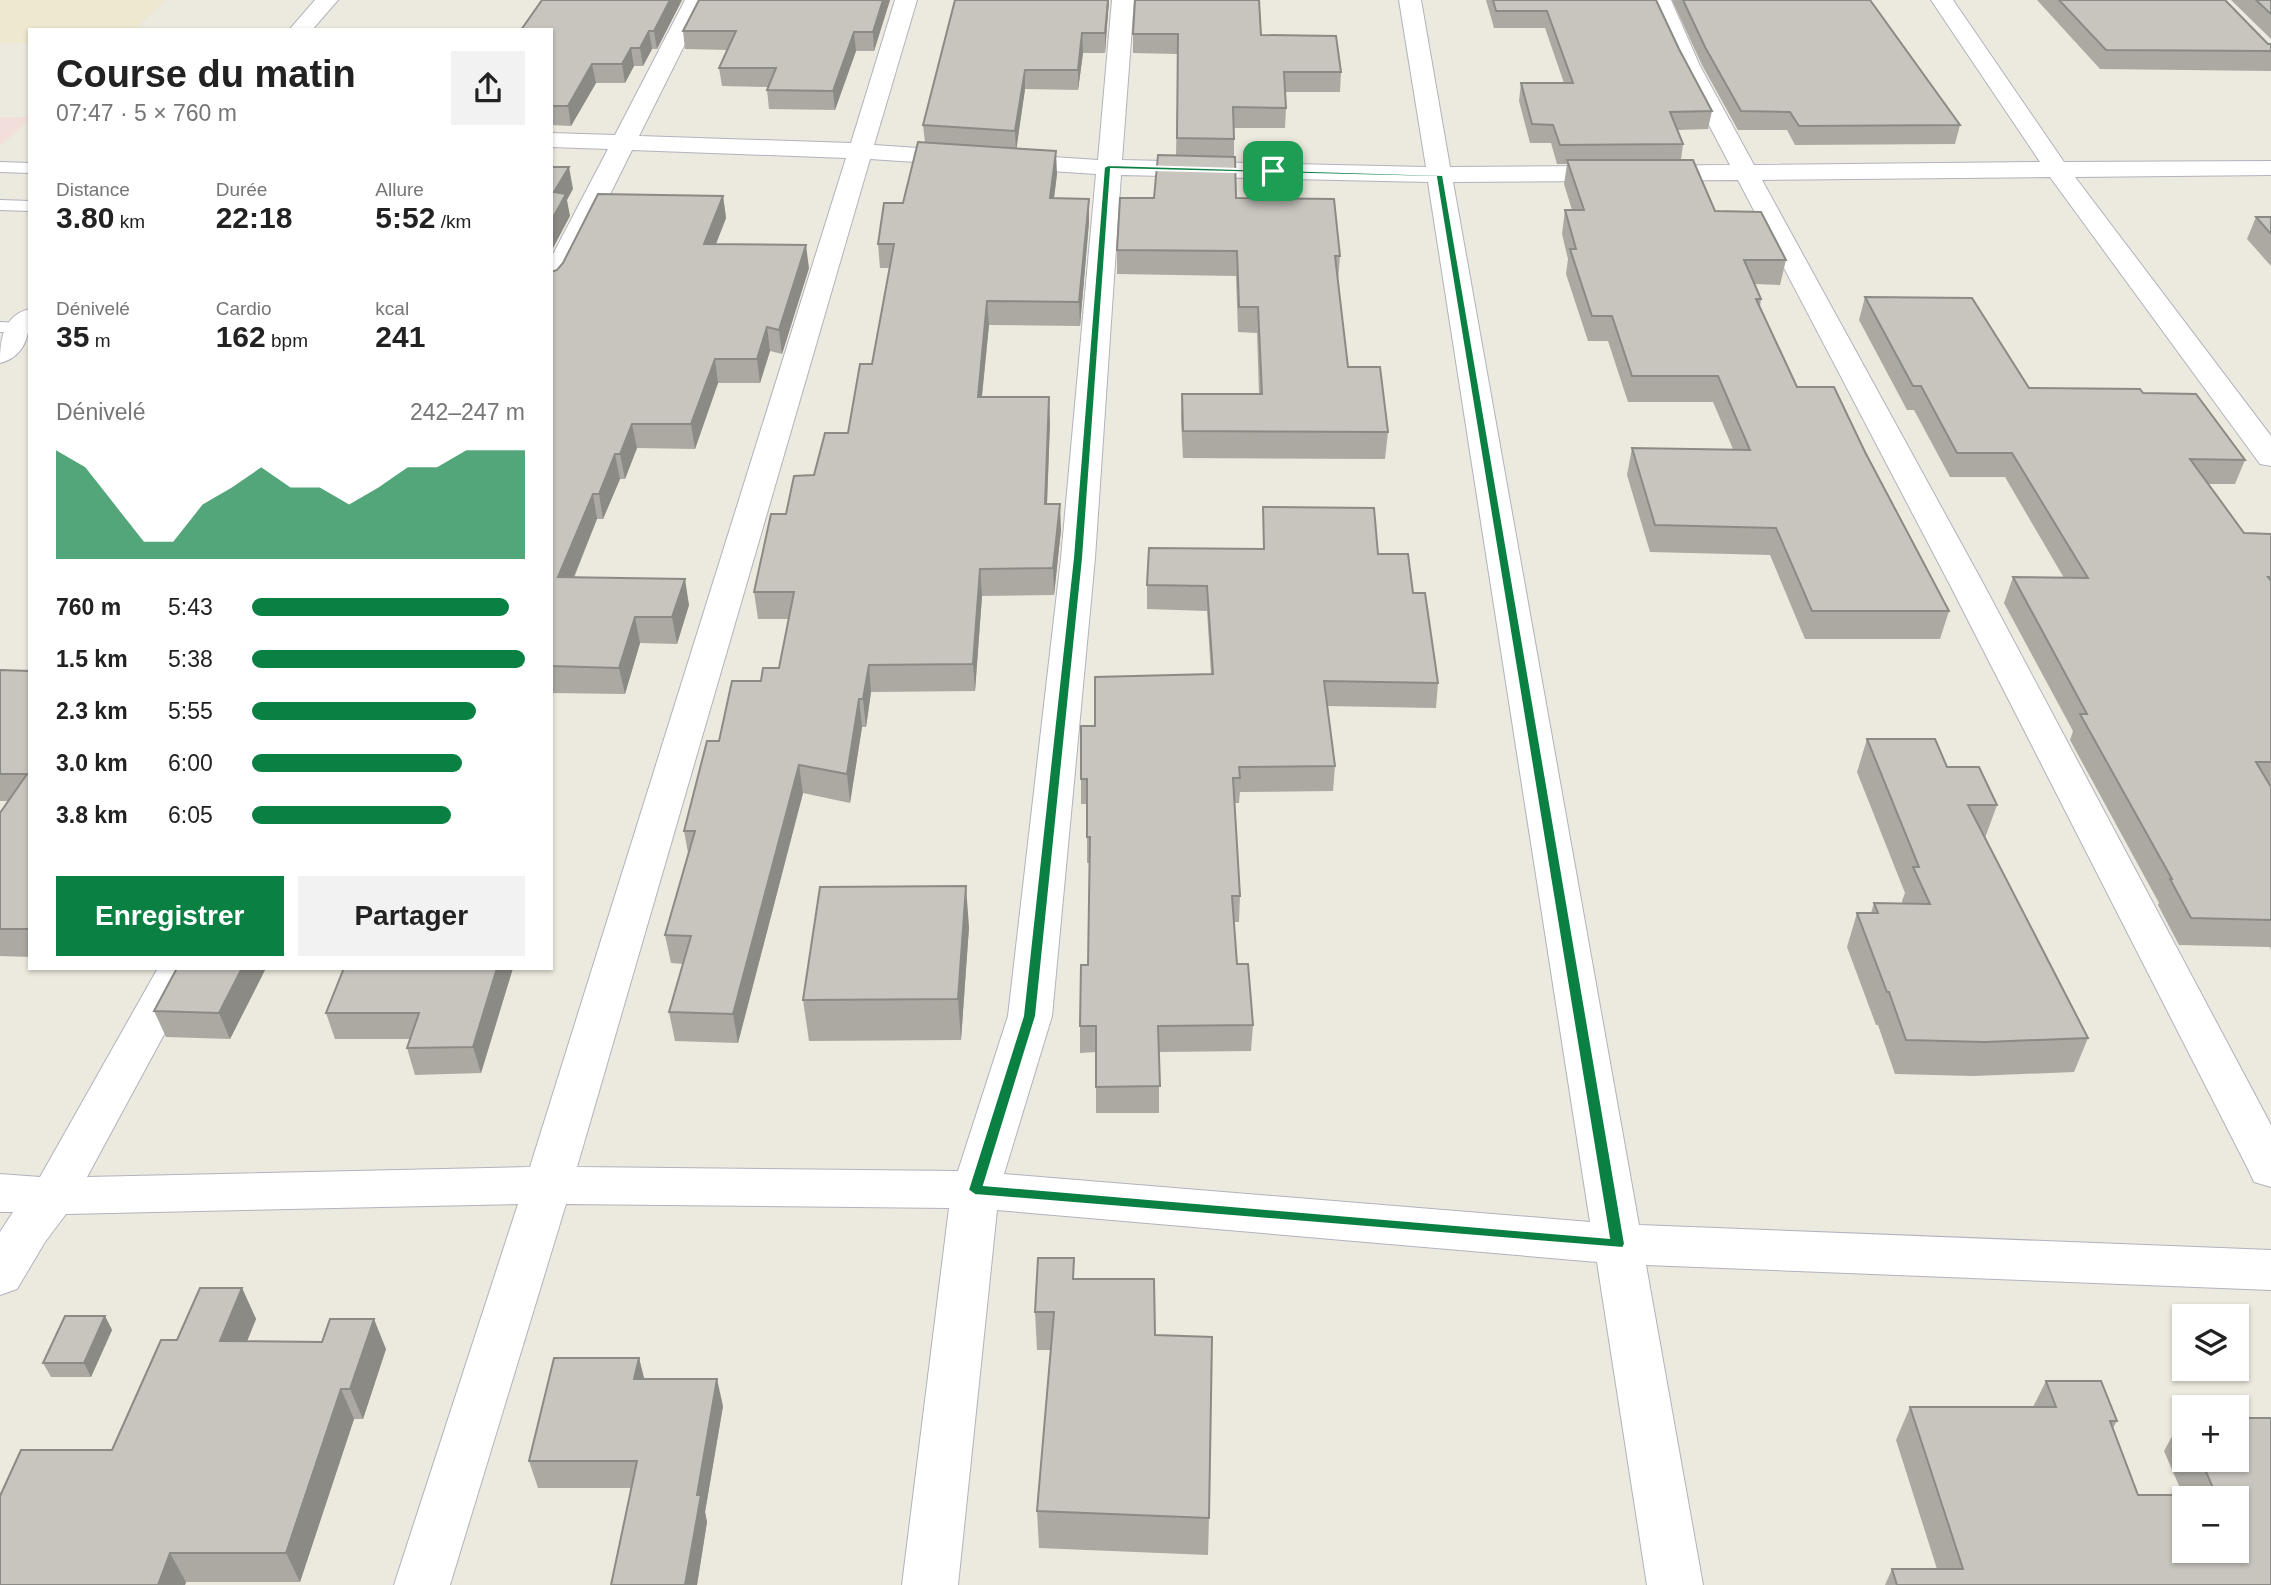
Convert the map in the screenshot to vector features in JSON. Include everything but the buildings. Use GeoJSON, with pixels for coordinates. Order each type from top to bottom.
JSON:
{"type":"FeatureCollection","features":[{"type":"Feature","properties":{"kind":"street"},"geometry":{"type":"LineString","coordinates":[[302,28],[327,0]]}},
{"type":"Feature","properties":{"kind":"street"},"geometry":{"type":"LineString","coordinates":[[553,281],[696,0]]}},
{"type":"Feature","properties":{"kind":"street"},"geometry":{"type":"LineString","coordinates":[[422,1585],[548,1185],[906,0]]}},
{"type":"Feature","properties":{"kind":"street"},"geometry":{"type":"LineString","coordinates":[[930,1585],[975,1190],[1030,1016],[1078,558],[1108,167],[1124,0]]}},
{"type":"Feature","properties":{"kind":"street"},"geometry":{"type":"LineString","coordinates":[[1410,0],[1675,1585]]}},
{"type":"Feature","properties":{"kind":"street"},"geometry":{"type":"LineString","coordinates":[[1660,0],[1689,66],[1974,597],[2271,1169]]}},
{"type":"Feature","properties":{"kind":"street"},"geometry":{"type":"LineString","coordinates":[[1942,0],[2058,171],[2271,457]]}},
{"type":"Feature","properties":{"kind":"street"},"geometry":{"type":"LineString","coordinates":[[553,140],[860,151],[1108,167],[1439,175],[2271,168]]}},
{"type":"Feature","properties":{"kind":"street"},"geometry":{"type":"LineString","coordinates":[[0,354],[16,324]]}},
{"type":"Feature","properties":{"kind":"street"},"geometry":{"type":"LineString","coordinates":[[0,1275],[27,1228],[53,1196],[178,970]]}},
{"type":"Feature","properties":{"kind":"street"},"geometry":{"type":"LineString","coordinates":[[0,1193],[53,1196],[548,1185],[975,1190],[1618,1244],[2271,1270]]}},
{"type":"Feature","properties":{"kind":"lane"},"geometry":{"type":"LineString","coordinates":[[0,167],[28,168]]}},
{"type":"Feature","properties":{"kind":"lane"},"geometry":{"type":"LineString","coordinates":[[0,205],[28,206]]}},
{"type":"Feature","properties":{"kind":"shaded area"},"geometry":{"type":"Polygon","coordinates":[[[0,0],[166,0],[136,28],[28,28],[28,43],[0,43],[0,0]]]}},
{"type":"Feature","properties":{"kind":"shaded area"},"geometry":{"type":"Polygon","coordinates":[[[0,117],[28,117],[28,121],[0,146],[0,117]]]}},
{"type":"Feature","properties":{"kind":"route"},"geometry":{"type":"LineString","coordinates":[[1108,167],[1273,171],[1439,175],[1618,1244],[975,1190],[1030,1016],[1078,558],[1108,167]]}}]}
